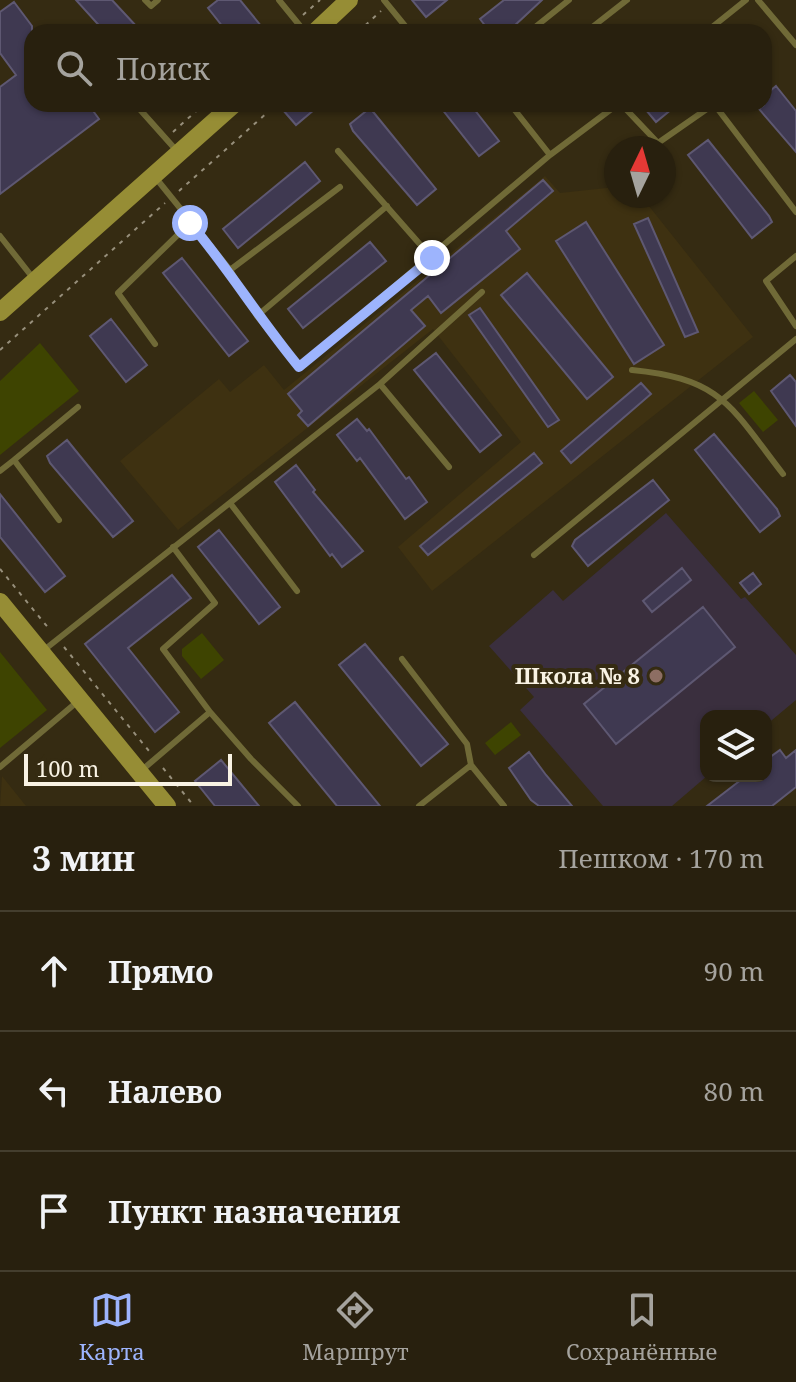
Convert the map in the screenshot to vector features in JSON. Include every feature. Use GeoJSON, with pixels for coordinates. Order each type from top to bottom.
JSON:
{"type":"FeatureCollection","features":[{"type":"Feature","properties":{"kind":"main road"},"geometry":{"type":"LineString","coordinates":[[324,24],[349,0]]}},
{"type":"Feature","properties":{"kind":"main road"},"geometry":{"type":"LineString","coordinates":[[0,312],[225,112]]}},
{"type":"Feature","properties":{"kind":"main road"},"geometry":{"type":"LineString","coordinates":[[0,602],[167,806]]}},
{"type":"Feature","properties":{"kind":"lane"},"geometry":{"type":"LineString","coordinates":[[145,0],[151,6],[158,0]]}},
{"type":"Feature","properties":{"kind":"lane"},"geometry":{"type":"LineString","coordinates":[[279,0],[298,24]]}},
{"type":"Feature","properties":{"kind":"lane"},"geometry":{"type":"LineString","coordinates":[[539,24],[569,0]]}},
{"type":"Feature","properties":{"kind":"lane"},"geometry":{"type":"LineString","coordinates":[[596,24],[627,0]]}},
{"type":"Feature","properties":{"kind":"lane"},"geometry":{"type":"LineString","coordinates":[[716,24],[746,0]]}},
{"type":"Feature","properties":{"kind":"lane"},"geometry":{"type":"LineString","coordinates":[[758,0],[796,45]]}},
{"type":"Feature","properties":{"kind":"lane"},"geometry":{"type":"LineString","coordinates":[[386,2],[404,24]]}},
{"type":"Feature","properties":{"kind":"lane"},"geometry":{"type":"LineString","coordinates":[[142,112],[179,153]]}},
{"type":"Feature","properties":{"kind":"lane"},"geometry":{"type":"LineString","coordinates":[[516,112],[550,155]]}},
{"type":"Feature","properties":{"kind":"lane"},"geometry":{"type":"LineString","coordinates":[[154,175],[230,270],[257,316],[299,367],[432,258],[550,155],[609,112]]}},
{"type":"Feature","properties":{"kind":"lane"},"geometry":{"type":"LineString","coordinates":[[628,112],[658,143],[703,112]]}},
{"type":"Feature","properties":{"kind":"lane"},"geometry":{"type":"LineString","coordinates":[[720,112],[796,212]]}},
{"type":"Feature","properties":{"kind":"lane"},"geometry":{"type":"LineString","coordinates":[[338,151],[432,258]]}},
{"type":"Feature","properties":{"kind":"lane"},"geometry":{"type":"LineString","coordinates":[[230,270],[340,187]]}},
{"type":"Feature","properties":{"kind":"lane"},"geometry":{"type":"LineString","coordinates":[[257,316],[387,206]]}},
{"type":"Feature","properties":{"kind":"lane"},"geometry":{"type":"LineString","coordinates":[[155,344],[118,293],[190,223]]}},
{"type":"Feature","properties":{"kind":"lane"},"geometry":{"type":"LineString","coordinates":[[0,236],[35,281]]}},
{"type":"Feature","properties":{"kind":"lane"},"geometry":{"type":"LineString","coordinates":[[796,256],[766,281],[796,326]]}},
{"type":"Feature","properties":{"kind":"lane"},"geometry":{"type":"LineString","coordinates":[[41,652],[380,384],[482,292]]}},
{"type":"Feature","properties":{"kind":"lane"},"geometry":{"type":"LineString","coordinates":[[534,555],[796,339]]}},
{"type":"Feature","properties":{"kind":"lane"},"geometry":{"type":"LineString","coordinates":[[632,370],[675,374],[723,397],[783,474]]}},
{"type":"Feature","properties":{"kind":"lane"},"geometry":{"type":"LineString","coordinates":[[380,384],[449,467]]}},
{"type":"Feature","properties":{"kind":"lane"},"geometry":{"type":"LineString","coordinates":[[0,471],[78,407]]}},
{"type":"Feature","properties":{"kind":"lane"},"geometry":{"type":"LineString","coordinates":[[14,460],[59,520]]}},
{"type":"Feature","properties":{"kind":"lane"},"geometry":{"type":"LineString","coordinates":[[230,503],[297,591]]}},
{"type":"Feature","properties":{"kind":"lane"},"geometry":{"type":"LineString","coordinates":[[173,547],[215,603],[163,649],[210,712],[298,806]]}},
{"type":"Feature","properties":{"kind":"lane"},"geometry":{"type":"LineString","coordinates":[[402,659],[467,744],[471,765],[504,806]]}},
{"type":"Feature","properties":{"kind":"lane"},"geometry":{"type":"LineString","coordinates":[[0,767],[80,700]]}},
{"type":"Feature","properties":{"kind":"lane"},"geometry":{"type":"LineString","coordinates":[[139,772],[210,712]]}},
{"type":"Feature","properties":{"kind":"lane"},"geometry":{"type":"LineString","coordinates":[[419,806],[471,765]]}},
{"type":"Feature","properties":{"kind":"path"},"geometry":{"type":"LineString","coordinates":[[365,24],[386,2]]}},
{"type":"Feature","properties":{"kind":"path"},"geometry":{"type":"LineString","coordinates":[[166,138],[195,112]]}},
{"type":"Feature","properties":{"kind":"path"},"geometry":{"type":"LineString","coordinates":[[0,350],[268,112]]}},
{"type":"Feature","properties":{"kind":"path"},"geometry":{"type":"LineString","coordinates":[[0,569],[194,806]]}},
{"type":"Feature","properties":{"kind":"shaded area"},"geometry":{"type":"Polygon","coordinates":[[[545,176],[560,193],[604,188],[604,208],[651,208],[753,337],[432,591],[398,547],[521,442],[433,329],[178,530],[120,461],[219,379],[230,392],[264,365],[284,390],[545,176]]]}},
{"type":"Feature","properties":{"kind":"shaded area","name":"Школа № 8"},"geometry":{"type":"Polygon","coordinates":[[[666,513],[741,599],[745,597],[796,655],[796,700],[772,720],[772,710],[700,710],[700,782],[672,806],[603,806],[520,710],[534,697],[489,646],[553,590],[563,601],[666,513]]]}},
{"type":"Feature","properties":{"kind":"shaded area"},"geometry":{"type":"Polygon","coordinates":[[[2,776],[26,806],[0,806],[2,776]]]}},
{"type":"Feature","properties":{"kind":"green space"},"geometry":{"type":"Polygon","coordinates":[[[40,343],[79,391],[0,455],[0,381],[40,343]]]}},
{"type":"Feature","properties":{"kind":"green space"},"geometry":{"type":"Polygon","coordinates":[[[754,391],[778,420],[763,432],[739,403],[754,391]]]}},
{"type":"Feature","properties":{"kind":"green space"},"geometry":{"type":"Polygon","coordinates":[[[202,633],[224,660],[201,679],[182,656],[182,649],[202,633]]]}},
{"type":"Feature","properties":{"kind":"green space"},"geometry":{"type":"Polygon","coordinates":[[[0,652],[47,710],[0,748],[0,652]]]}},
{"type":"Feature","properties":{"kind":"green space"},"geometry":{"type":"Polygon","coordinates":[[[511,722],[521,735],[495,755],[485,743],[511,722]]]}},
{"type":"Feature","properties":{"kind":"building"},"geometry":{"type":"Polygon","coordinates":[[[76,0],[112,0],[134,24],[98,24],[76,0]]]}},
{"type":"Feature","properties":{"kind":"building"},"geometry":{"type":"Polygon","coordinates":[[[218,0],[240,0],[260,24],[221,24],[208,8],[218,0]]]}},
{"type":"Feature","properties":{"kind":"building"},"geometry":{"type":"Polygon","coordinates":[[[412,0],[447,0],[426,17],[412,0]]]}},
{"type":"Feature","properties":{"kind":"building"},"geometry":{"type":"Polygon","coordinates":[[[504,0],[542,0],[516,24],[484,24],[480,19],[504,0]]]}},
{"type":"Feature","properties":{"kind":"building"},"geometry":{"type":"Polygon","coordinates":[[[14,2],[30,24],[24,24],[24,112],[94,112],[99,119],[0,194],[0,87],[16,75],[0,53],[0,12],[14,2]]]}},
{"type":"Feature","properties":{"kind":"building"},"geometry":{"type":"Polygon","coordinates":[[[776,86],[796,111],[796,152],[762,112],[772,112],[772,89],[776,86]]]}},
{"type":"Feature","properties":{"kind":"building"},"geometry":{"type":"Polygon","coordinates":[[[285,112],[311,112],[296,125],[285,112]]]}},
{"type":"Feature","properties":{"kind":"building"},"geometry":{"type":"Polygon","coordinates":[[[365,112],[373,112],[436,189],[417,205],[350,124],[365,112]]]}},
{"type":"Feature","properties":{"kind":"building"},"geometry":{"type":"Polygon","coordinates":[[[444,112],[476,112],[499,141],[479,156],[444,112]]]}},
{"type":"Feature","properties":{"kind":"building"},"geometry":{"type":"Polygon","coordinates":[[[648,112],[668,112],[656,122],[648,112]]]}},
{"type":"Feature","properties":{"kind":"building"},"geometry":{"type":"Polygon","coordinates":[[[708,140],[772,222],[752,238],[688,155],[708,140]]]}},
{"type":"Feature","properties":{"kind":"building"},"geometry":{"type":"Polygon","coordinates":[[[305,162],[320,181],[238,248],[223,229],[305,162]]]}},
{"type":"Feature","properties":{"kind":"building"},"geometry":{"type":"Polygon","coordinates":[[[543,180],[553,191],[506,231],[520,249],[441,313],[428,296],[411,310],[425,326],[308,426],[298,415],[302,411],[288,394],[543,180]]]}},
{"type":"Feature","properties":{"kind":"building"},"geometry":{"type":"Polygon","coordinates":[[[648,218],[698,332],[685,337],[634,224],[648,218]]]}},
{"type":"Feature","properties":{"kind":"building"},"geometry":{"type":"Polygon","coordinates":[[[586,222],[664,345],[634,364],[556,241],[586,222]]]}},
{"type":"Feature","properties":{"kind":"building"},"geometry":{"type":"Polygon","coordinates":[[[370,242],[386,261],[303,328],[288,309],[370,242]]]}},
{"type":"Feature","properties":{"kind":"building"},"geometry":{"type":"Polygon","coordinates":[[[182,258],[248,341],[229,356],[163,273],[182,258]]]}},
{"type":"Feature","properties":{"kind":"building"},"geometry":{"type":"Polygon","coordinates":[[[527,273],[613,377],[587,399],[501,295],[527,273]]]}},
{"type":"Feature","properties":{"kind":"building"},"geometry":{"type":"Polygon","coordinates":[[[480,308],[559,420],[548,427],[469,315],[480,308]]]}},
{"type":"Feature","properties":{"kind":"building"},"geometry":{"type":"Polygon","coordinates":[[[111,319],[147,365],[126,382],[90,336],[111,319]]]}},
{"type":"Feature","properties":{"kind":"building"},"geometry":{"type":"Polygon","coordinates":[[[436,353],[501,435],[480,452],[414,370],[436,353]]]}},
{"type":"Feature","properties":{"kind":"building"},"geometry":{"type":"Polygon","coordinates":[[[790,375],[796,382],[796,426],[771,391],[790,375]]]}},
{"type":"Feature","properties":{"kind":"building"},"geometry":{"type":"Polygon","coordinates":[[[641,383],[651,394],[571,463],[561,451],[641,383]]]}},
{"type":"Feature","properties":{"kind":"building"},"geometry":{"type":"Polygon","coordinates":[[[357,419],[367,431],[369,429],[427,502],[405,519],[360,458],[357,461],[337,435],[357,419]]]}},
{"type":"Feature","properties":{"kind":"building"},"geometry":{"type":"Polygon","coordinates":[[[714,434],[777,509],[780,516],[760,532],[695,450],[714,434]]]}},
{"type":"Feature","properties":{"kind":"building"},"geometry":{"type":"Polygon","coordinates":[[[67,440],[133,521],[113,537],[50,463],[47,456],[67,440]]]}},
{"type":"Feature","properties":{"kind":"building"},"geometry":{"type":"Polygon","coordinates":[[[534,453],[542,463],[428,555],[420,546],[534,453]]]}},
{"type":"Feature","properties":{"kind":"building"},"geometry":{"type":"Polygon","coordinates":[[[296,465],[315,490],[313,492],[363,551],[342,567],[332,554],[330,556],[275,482],[296,465]]]}},
{"type":"Feature","properties":{"kind":"building"},"geometry":{"type":"Polygon","coordinates":[[[653,480],[669,500],[588,566],[572,546],[575,540],[653,480]]]}},
{"type":"Feature","properties":{"kind":"building"},"geometry":{"type":"Polygon","coordinates":[[[0,494],[65,576],[45,592],[0,537],[0,494]]]}},
{"type":"Feature","properties":{"kind":"building"},"geometry":{"type":"Polygon","coordinates":[[[219,530],[280,607],[259,624],[198,547],[219,530]]]}},
{"type":"Feature","properties":{"kind":"building"},"geometry":{"type":"Polygon","coordinates":[[[682,568],[691,580],[652,612],[643,601],[682,568]]]}},
{"type":"Feature","properties":{"kind":"building"},"geometry":{"type":"Polygon","coordinates":[[[753,573],[761,584],[749,594],[740,583],[753,573]]]}},
{"type":"Feature","properties":{"kind":"building"},"geometry":{"type":"Polygon","coordinates":[[[172,575],[191,598],[128,648],[179,712],[155,732],[85,644],[172,575]]]}},
{"type":"Feature","properties":{"kind":"building"},"geometry":{"type":"Polygon","coordinates":[[[703,607],[735,647],[616,744],[584,704],[703,607]]]}},
{"type":"Feature","properties":{"kind":"building"},"geometry":{"type":"Polygon","coordinates":[[[365,644],[448,744],[421,766],[339,665],[365,644]]]}},
{"type":"Feature","properties":{"kind":"building"},"geometry":{"type":"Polygon","coordinates":[[[295,702],[380,806],[337,806],[269,723],[295,702]]]}},
{"type":"Feature","properties":{"kind":"building"},"geometry":{"type":"Polygon","coordinates":[[[780,750],[786,758],[796,750],[796,787],[772,806],[707,806],[738,782],[772,782],[772,756],[780,750]]]}},
{"type":"Feature","properties":{"kind":"building"},"geometry":{"type":"Polygon","coordinates":[[[529,752],[572,806],[539,806],[531,800],[509,768],[529,752]]]}},
{"type":"Feature","properties":{"kind":"building"},"geometry":{"type":"Polygon","coordinates":[[[221,760],[259,806],[215,806],[195,781],[221,760]]]}},
{"type":"Feature","properties":{"kind":"place","name":"Школа № 8"},"geometry":{"type":"Point","coordinates":[656,676]}},
{"type":"Feature","properties":{"kind":"route"},"geometry":{"type":"LineString","coordinates":[[190,223],[230,270],[257,316],[299,367],[432,258]]}}]}
